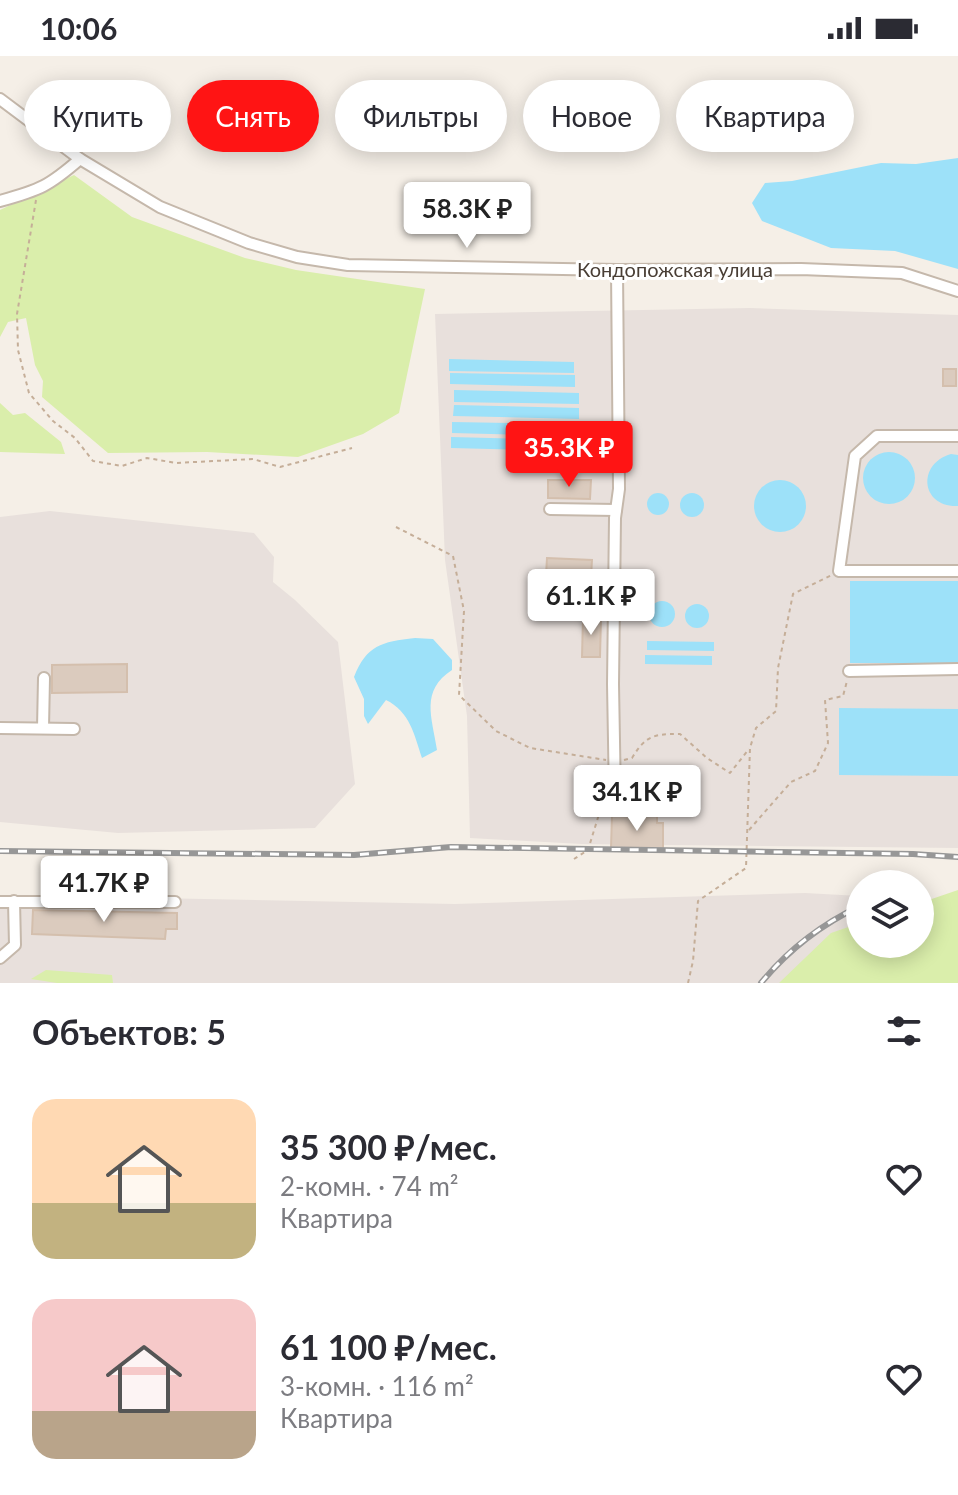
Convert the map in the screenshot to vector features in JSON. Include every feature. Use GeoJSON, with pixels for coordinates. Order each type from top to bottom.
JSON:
{"type":"FeatureCollection","features":[{"type":"Feature","properties":{"kind":"street","name":"Кондопожская улица"},"geometry":{"type":"LineString","coordinates":[[0,99],[80,159],[160,207],[249,243],[297,257],[348,265],[617,270],[801,269],[902,273],[958,291]]}},
{"type":"Feature","properties":{"kind":"street"},"geometry":{"type":"LineString","coordinates":[[0,201],[38,191],[80,159]]}},
{"type":"Feature","properties":{"kind":"street"},"geometry":{"type":"LineString","coordinates":[[611,795],[615,762],[613,684],[619,489],[617,270]]}},
{"type":"Feature","properties":{"kind":"street"},"geometry":{"type":"LineString","coordinates":[[958,436],[877,436],[855,456],[839,571],[958,571]]}},
{"type":"Feature","properties":{"kind":"street"},"geometry":{"type":"LineString","coordinates":[[550,509],[616,510]]}},
{"type":"Feature","properties":{"kind":"street"},"geometry":{"type":"LineString","coordinates":[[849,671],[958,669]]}},
{"type":"Feature","properties":{"kind":"street"},"geometry":{"type":"LineString","coordinates":[[43,728],[44,678]]}},
{"type":"Feature","properties":{"kind":"street"},"geometry":{"type":"LineString","coordinates":[[0,728],[74,729]]}},
{"type":"Feature","properties":{"kind":"street"},"geometry":{"type":"LineString","coordinates":[[0,959],[15,945],[14,901]]}},
{"type":"Feature","properties":{"kind":"street"},"geometry":{"type":"LineString","coordinates":[[0,902],[175,902]]}},
{"type":"Feature","properties":{"kind":"path"},"geometry":{"type":"LineString","coordinates":[[38,191],[17,314],[18,350],[29,393],[53,421],[75,438],[93,461],[122,466],[147,458],[176,463],[253,459],[280,467],[352,448]]}},
{"type":"Feature","properties":{"kind":"path"},"geometry":{"type":"LineString","coordinates":[[396,527],[453,556],[464,611],[459,695],[496,731],[530,748],[615,762],[632,758],[641,744],[657,734],[680,734],[730,773],[750,748]]}},
{"type":"Feature","properties":{"kind":"path"},"geometry":{"type":"LineString","coordinates":[[688,983],[698,901],[746,868],[750,748],[756,728],[776,711],[778,668],[793,594],[839,571]]}},
{"type":"Feature","properties":{"kind":"path"},"geometry":{"type":"LineString","coordinates":[[748,831],[791,782],[815,771],[828,743],[825,700],[843,696],[849,671]]}},
{"type":"Feature","properties":{"kind":"path"},"geometry":{"type":"LineString","coordinates":[[574,859],[588,850],[611,795]]}},
{"type":"Feature","properties":{"kind":"shaded area"},"geometry":{"type":"Polygon","coordinates":[[[750,308],[958,315],[958,848],[582,844],[470,838],[467,716],[445,560],[435,314],[750,308]]]}},
{"type":"Feature","properties":{"kind":"shaded area"},"geometry":{"type":"Polygon","coordinates":[[[50,511],[254,533],[274,557],[273,582],[338,642],[355,784],[315,828],[118,833],[0,822],[0,517],[50,511]]]}},
{"type":"Feature","properties":{"kind":"shaded area"},"geometry":{"type":"Polygon","coordinates":[[[805,893],[846,895],[846,958],[934,958],[934,901],[958,902],[958,983],[0,983],[0,895],[455,904],[805,893]]]}},
{"type":"Feature","properties":{"kind":"green space"},"geometry":{"type":"Polygon","coordinates":[[[74,175],[132,217],[245,258],[296,270],[425,289],[399,413],[363,434],[298,457],[207,452],[108,453],[42,397],[43,381],[35,365],[26,318],[8,322],[0,337],[0,210],[74,175]]]}},
{"type":"Feature","properties":{"kind":"green space"},"geometry":{"type":"Polygon","coordinates":[[[0,403],[13,415],[25,413],[61,442],[65,454],[0,452],[0,403]]]}},
{"type":"Feature","properties":{"kind":"green space"},"geometry":{"type":"Polygon","coordinates":[[[958,890],[958,983],[779,983],[831,933],[846,928],[846,958],[934,958],[934,898],[958,890]]]}},
{"type":"Feature","properties":{"kind":"green space"},"geometry":{"type":"Polygon","coordinates":[[[46,970],[112,975],[113,983],[57,983],[31,979],[46,970]]]}},
{"type":"Feature","properties":{"kind":"water"},"geometry":{"type":"Polygon","coordinates":[[[958,158],[958,269],[895,251],[831,248],[762,221],[752,203],[765,183],[792,181],[881,163],[916,164],[958,158]]]}},
{"type":"Feature","properties":{"kind":"water"},"geometry":{"type":"Polygon","coordinates":[[[449,359],[574,362],[574,373],[449,371],[449,359]]]}},
{"type":"Feature","properties":{"kind":"water"},"geometry":{"type":"Polygon","coordinates":[[[450,373],[575,375],[575,387],[450,384],[450,373]]]}},
{"type":"Feature","properties":{"kind":"water"},"geometry":{"type":"Polygon","coordinates":[[[454,390],[579,393],[579,404],[454,402],[454,390]]]}},
{"type":"Feature","properties":{"kind":"water"},"geometry":{"type":"Polygon","coordinates":[[[454,405],[579,408],[579,419],[453,416],[454,405]]]}},
{"type":"Feature","properties":{"kind":"water"},"geometry":{"type":"Polygon","coordinates":[[[452,422],[577,424],[577,436],[452,433],[452,422]]]}},
{"type":"Feature","properties":{"kind":"water"},"geometry":{"type":"Polygon","coordinates":[[[451,437],[576,440],[576,451],[451,448],[451,437]]]}},
{"type":"Feature","properties":{"kind":"water"},"geometry":{"type":"Polygon","coordinates":[[[889,452],[907,460],[915,478],[907,496],[889,504],[871,496],[863,478],[871,460],[889,452]]]}},
{"type":"Feature","properties":{"kind":"water"},"geometry":{"type":"Polygon","coordinates":[[[951,454],[958,455],[958,506],[936,500],[928,484],[932,467],[951,454]]]}},
{"type":"Feature","properties":{"kind":"water"},"geometry":{"type":"Polygon","coordinates":[[[780,480],[798,488],[806,506],[798,524],[780,532],[762,524],[754,506],[762,488],[780,480]]]}},
{"type":"Feature","properties":{"kind":"water"},"geometry":{"type":"Polygon","coordinates":[[[654,493],[662,493],[669,504],[662,515],[654,515],[647,508],[647,500],[654,493]]]}},
{"type":"Feature","properties":{"kind":"water"},"geometry":{"type":"Polygon","coordinates":[[[692,493],[700,497],[704,505],[700,513],[692,517],[684,513],[680,505],[684,497],[692,493]]]}},
{"type":"Feature","properties":{"kind":"water"},"geometry":{"type":"Polygon","coordinates":[[[850,581],[958,581],[958,663],[850,663],[850,581]]]}},
{"type":"Feature","properties":{"kind":"water"},"geometry":{"type":"Polygon","coordinates":[[[662,601],[671,605],[675,614],[671,623],[662,627],[653,623],[649,614],[653,605],[662,601]]]}},
{"type":"Feature","properties":{"kind":"water"},"geometry":{"type":"Polygon","coordinates":[[[697,604],[706,607],[709,616],[706,625],[697,628],[688,625],[685,616],[688,607],[697,604]]]}},
{"type":"Feature","properties":{"kind":"water"},"geometry":{"type":"Polygon","coordinates":[[[415,638],[433,639],[452,660],[452,670],[435,687],[432,696],[431,716],[437,750],[422,758],[410,724],[394,705],[386,700],[368,724],[364,716],[364,699],[354,677],[364,658],[377,647],[415,638]]]}},
{"type":"Feature","properties":{"kind":"water"},"geometry":{"type":"Polygon","coordinates":[[[647,641],[714,642],[714,651],[647,650],[647,641]]]}},
{"type":"Feature","properties":{"kind":"water"},"geometry":{"type":"Polygon","coordinates":[[[645,655],[712,656],[712,665],[645,664],[645,655]]]}},
{"type":"Feature","properties":{"kind":"water"},"geometry":{"type":"Polygon","coordinates":[[[839,708],[958,709],[958,776],[839,775],[839,708]]]}},
{"type":"Feature","properties":{"kind":"building"},"geometry":{"type":"Polygon","coordinates":[[[943,369],[956,369],[956,386],[943,386],[943,369]]]}},
{"type":"Feature","properties":{"kind":"building"},"geometry":{"type":"Polygon","coordinates":[[[548,480],[591,480],[590,499],[548,498],[548,480]]]}},
{"type":"Feature","properties":{"kind":"building"},"geometry":{"type":"Polygon","coordinates":[[[547,558],[592,560],[591,577],[546,575],[547,558]]]}},
{"type":"Feature","properties":{"kind":"building"},"geometry":{"type":"Polygon","coordinates":[[[583,617],[601,618],[600,657],[582,657],[583,617]]]}},
{"type":"Feature","properties":{"kind":"building"},"geometry":{"type":"Polygon","coordinates":[[[127,664],[127,692],[52,693],[52,665],[127,664]]]}},
{"type":"Feature","properties":{"kind":"building"},"geometry":{"type":"Polygon","coordinates":[[[612,815],[657,816],[657,823],[663,823],[663,850],[611,848],[612,815]]]}},
{"type":"Feature","properties":{"kind":"building"},"geometry":{"type":"Polygon","coordinates":[[[33,910],[177,913],[177,929],[166,929],[165,939],[32,934],[33,910]]]}},
{"type":"Feature","properties":{"kind":"railway"},"geometry":{"type":"LineString","coordinates":[[0,851],[354,855],[451,847],[958,857]]}},
{"type":"Feature","properties":{"kind":"railway"},"geometry":{"type":"LineString","coordinates":[[761,983],[806,939],[846,914]]}}]}
